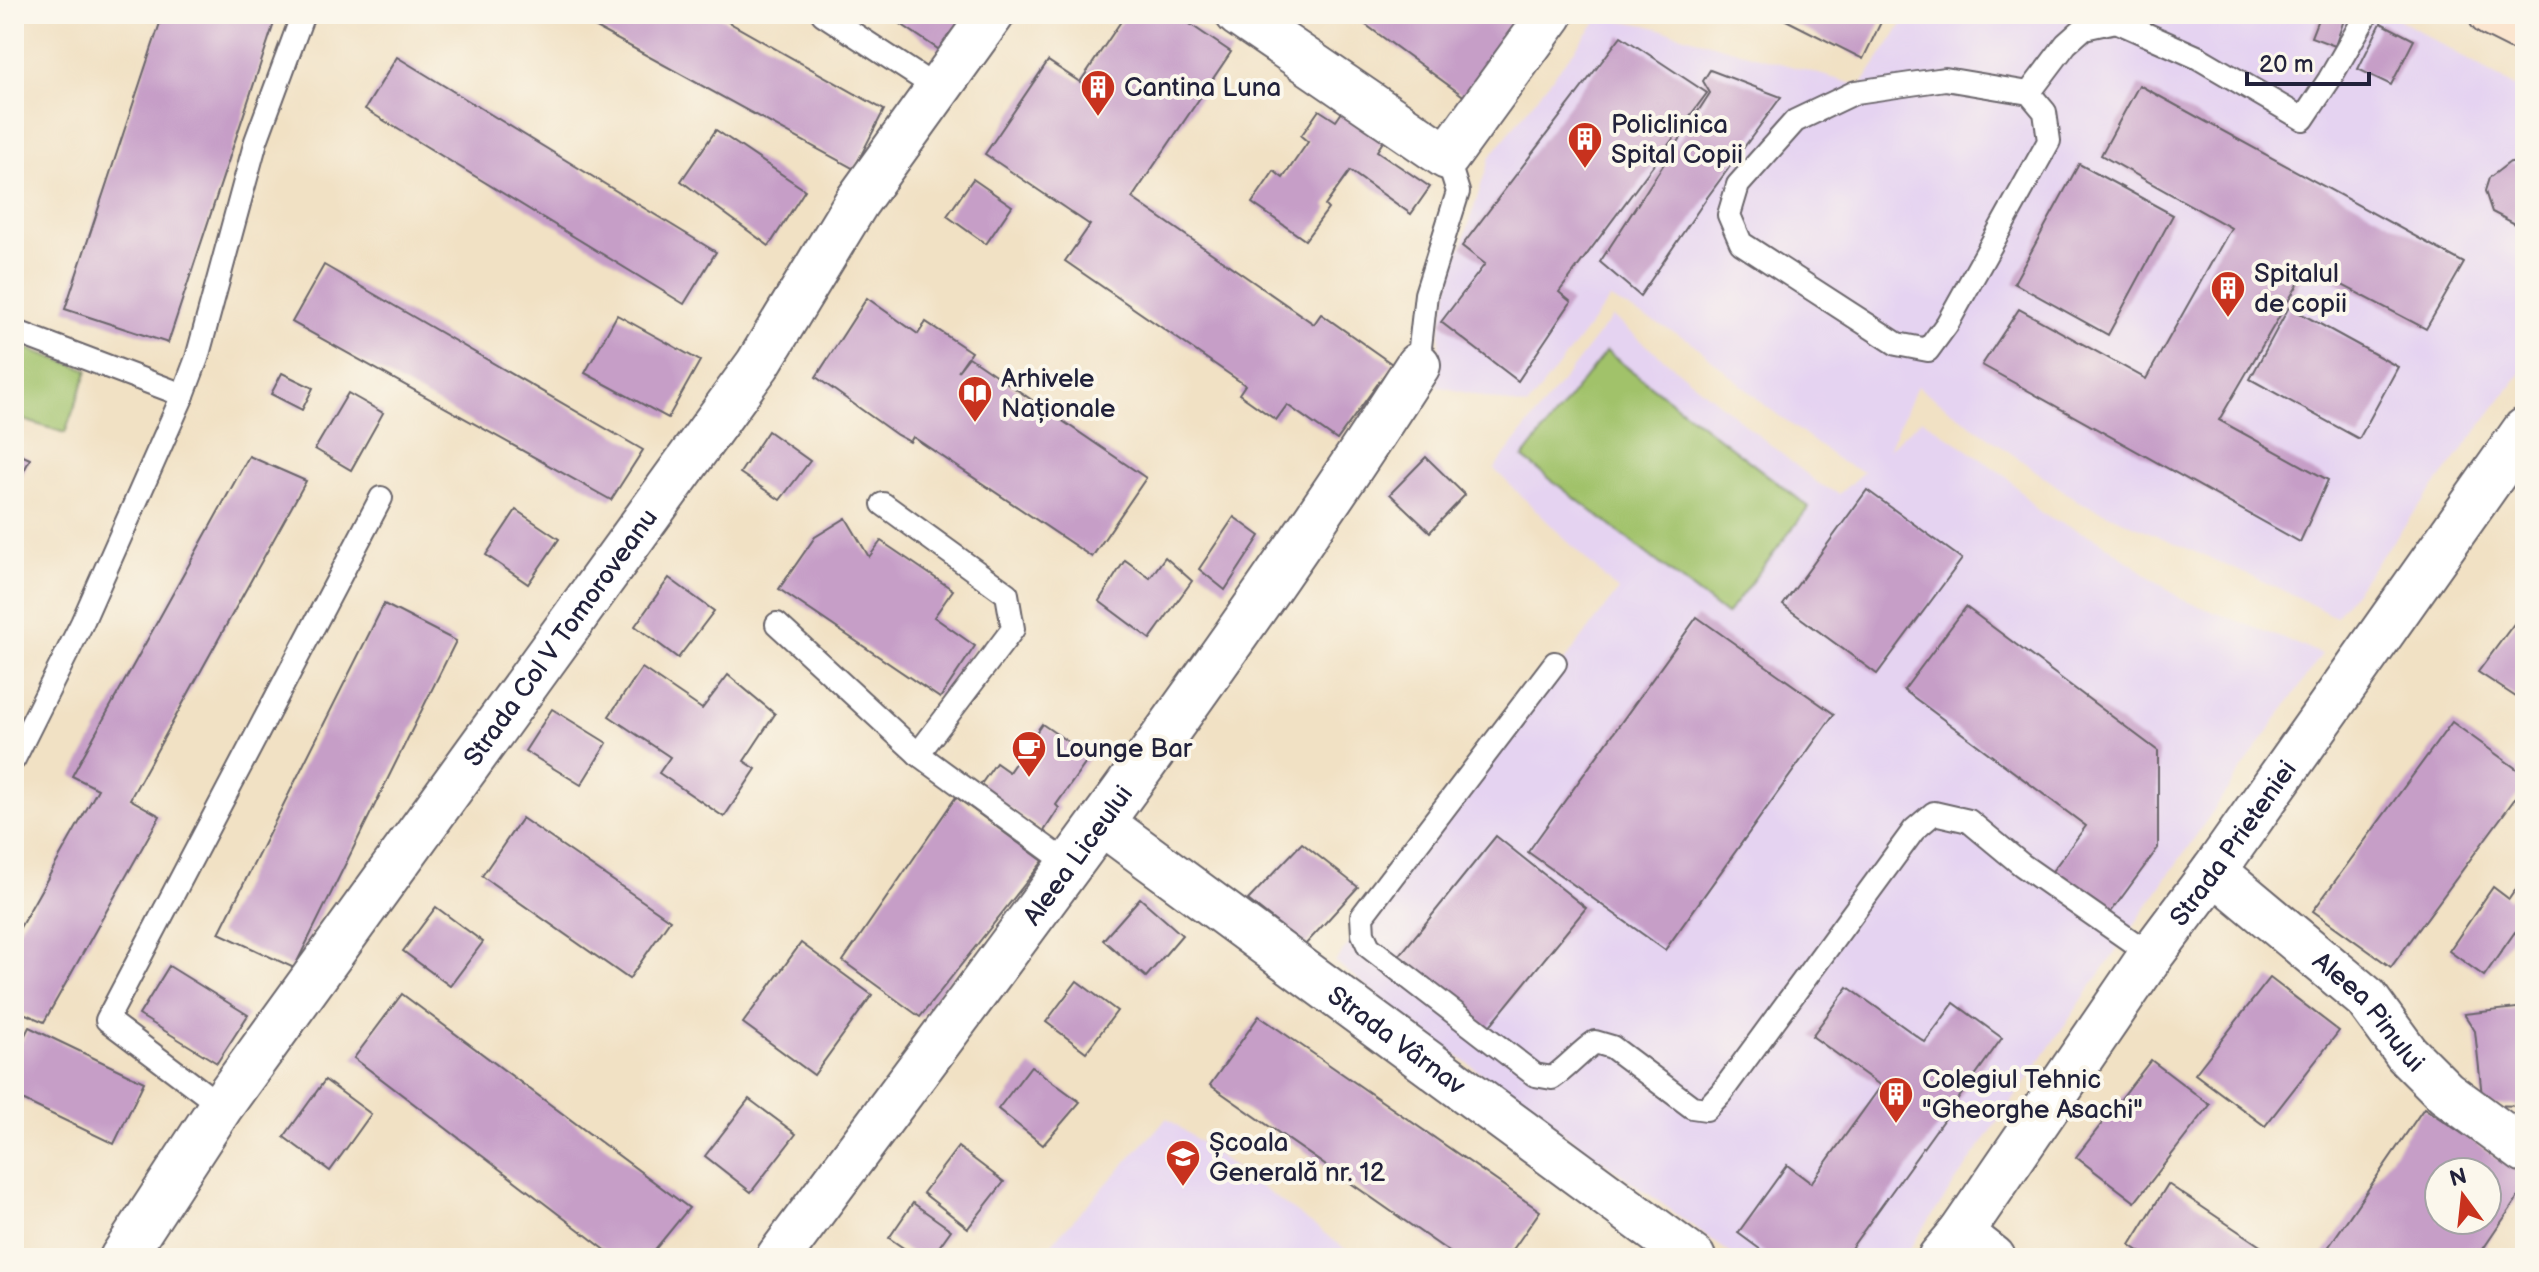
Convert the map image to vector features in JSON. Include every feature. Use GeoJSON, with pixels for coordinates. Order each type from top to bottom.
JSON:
{"type":"FeatureCollection","features":[{"type":"Feature","properties":{"kind":"main road"},"geometry":{"type":"LineString","coordinates":[[2491,14],[2525,31]]}},
{"type":"Feature","properties":{"kind":"street","name":"Strada Col V Tomoroveanu"},"geometry":{"type":"LineString","coordinates":[[122,1258],[221,1106],[758,364],[856,203],[992,14]]}},
{"type":"Feature","properties":{"kind":"street"},"geometry":{"type":"LineString","coordinates":[[1238,14],[1447,157],[1551,14]]}},
{"type":"Feature","properties":{"kind":"street","name":"Aleea Liceului"},"geometry":{"type":"LineString","coordinates":[[778,1258],[1102,823],[1335,494],[1418,365]]}},
{"type":"Feature","properties":{"kind":"street","name":"Strada Prieteniei"},"geometry":{"type":"LineString","coordinates":[[1965,1250],[2151,955],[2214,871],[2525,430]]}},
{"type":"Feature","properties":{"kind":"street","name":"Strada Vârnav"},"geometry":{"type":"LineString","coordinates":[[1102,823],[1693,1258]]}},
{"type":"Feature","properties":{"kind":"street","name":"Aleea Pinului"},"geometry":{"type":"LineString","coordinates":[[2214,871],[2366,998],[2407,1054],[2445,1092],[2525,1151]]}},
{"type":"Feature","properties":{"kind":"lane"},"geometry":{"type":"LineString","coordinates":[[14,759],[82,623],[183,395],[197,358],[256,141],[303,14]]}},
{"type":"Feature","properties":{"kind":"lane"},"geometry":{"type":"LineString","coordinates":[[823,14],[938,89]]}},
{"type":"Feature","properties":{"kind":"lane"},"geometry":{"type":"LineString","coordinates":[[2029,93],[2066,44],[2084,28],[2116,21],[2197,57],[2303,119],[2367,14]]}},
{"type":"Feature","properties":{"kind":"lane"},"geometry":{"type":"LineString","coordinates":[[1945,79],[2029,93],[2045,112],[2049,141],[1947,324],[1928,350],[1897,344],[1741,243],[1729,215],[1738,185],[1795,121],[1856,92],[1945,79]]}},
{"type":"Feature","properties":{"kind":"lane"},"geometry":{"type":"LineString","coordinates":[[1418,365],[1426,294],[1458,192],[1447,157]]}},
{"type":"Feature","properties":{"kind":"lane"},"geometry":{"type":"LineString","coordinates":[[14,331],[183,395]]}},
{"type":"Feature","properties":{"kind":"lane"},"geometry":{"type":"LineString","coordinates":[[221,1106],[107,1020],[381,498]]}},
{"type":"Feature","properties":{"kind":"lane"},"geometry":{"type":"LineString","coordinates":[[883,504],[1007,594],[1013,629],[918,754]]}},
{"type":"Feature","properties":{"kind":"lane"},"geometry":{"type":"LineString","coordinates":[[777,624],[918,754],[1070,865]]}},
{"type":"Feature","properties":{"kind":"lane"},"geometry":{"type":"LineString","coordinates":[[1555,663],[1362,916],[1363,934],[1369,947],[1535,1075],[1552,1078],[1568,1068],[1582,1051],[1595,1042],[1612,1047],[1692,1107],[1706,1109],[1721,1093],[1914,830],[1934,813],[1969,821],[2022,865],[2151,955]]}},
{"type":"Feature","properties":{"kind":"shaded area"},"geometry":{"type":"Polygon","coordinates":[[[1909,14],[2390,14],[2525,93],[2525,368],[2335,617],[2294,595],[2078,501],[1917,386],[1888,449],[1922,419],[2006,476],[2040,513],[2099,540],[2181,599],[2322,654],[1903,1258],[1737,1258],[1437,1041],[1335,962],[1618,591],[1494,469],[1612,317],[1819,484],[1839,494],[1863,472],[1841,462],[1766,406],[1689,340],[1610,299],[1527,407],[1437,386],[1441,322],[1457,253],[1462,246],[1490,157],[1600,17],[1646,25],[1861,86],[1909,14]]]}},
{"type":"Feature","properties":{"kind":"shaded area","name":"Școala Generală nr. 12"},"geometry":{"type":"Polygon","coordinates":[[[1167,1118],[1358,1258],[1038,1258],[1167,1118]]]}},
{"type":"Feature","properties":{"kind":"green space"},"geometry":{"type":"Polygon","coordinates":[[[14,344],[88,370],[65,433],[14,417],[14,344]]]}},
{"type":"Feature","properties":{"kind":"green space"},"geometry":{"type":"Polygon","coordinates":[[[1606,351],[1809,507],[1726,615],[1523,458],[1606,351]]]}},
{"type":"Feature","properties":{"kind":"building"},"geometry":{"type":"Polygon","coordinates":[[[163,14],[277,14],[168,343],[65,309],[163,14]]]}},
{"type":"Feature","properties":{"kind":"building"},"geometry":{"type":"Polygon","coordinates":[[[571,14],[714,14],[884,110],[854,169],[571,14]]]}},
{"type":"Feature","properties":{"kind":"building"},"geometry":{"type":"Polygon","coordinates":[[[886,14],[966,14],[941,51],[886,14]]]}},
{"type":"Feature","properties":{"kind":"building"},"geometry":{"type":"Polygon","coordinates":[[[1126,14],[1175,14],[1231,52],[1132,198],[1314,324],[1321,314],[1392,364],[1337,440],[1287,405],[1276,420],[1239,394],[1245,385],[1065,261],[1090,225],[985,154],[1048,61],[1080,82],[1126,14]]]}},
{"type":"Feature","properties":{"kind":"building"},"geometry":{"type":"Polygon","coordinates":[[[1351,14],[1501,14],[1523,30],[1473,103],[1351,14]]]}},
{"type":"Feature","properties":{"kind":"building"},"geometry":{"type":"Polygon","coordinates":[[[1774,14],[1885,14],[1863,59],[1774,14]]]}},
{"type":"Feature","properties":{"kind":"building"},"geometry":{"type":"Polygon","coordinates":[[[2320,14],[2346,14],[2335,46],[2311,37],[2320,14]]]}},
{"type":"Feature","properties":{"kind":"building"},"geometry":{"type":"Polygon","coordinates":[[[2381,23],[2414,40],[2391,85],[2358,69],[2381,23]]]}},
{"type":"Feature","properties":{"kind":"building","name":"Policlinica Spital Copii"},"geometry":{"type":"Polygon","coordinates":[[[1621,36],[1707,93],[1559,292],[1571,302],[1518,381],[1441,322],[1485,264],[1462,246],[1621,36]]]}},
{"type":"Feature","properties":{"kind":"building"},"geometry":{"type":"Polygon","coordinates":[[[397,57],[716,252],[684,304],[365,109],[397,57]]]}},
{"type":"Feature","properties":{"kind":"building"},"geometry":{"type":"Polygon","coordinates":[[[1710,70],[1781,97],[1640,296],[1600,262],[1710,93],[1703,81],[1710,70]]]}},
{"type":"Feature","properties":{"kind":"building","name":"Spitalul de copii"},"geometry":{"type":"Polygon","coordinates":[[[2139,85],[2464,263],[2426,329],[2308,267],[2219,420],[2328,480],[2300,542],[1982,365],[2019,309],[2146,379],[2231,228],[2101,155],[2139,85]]]}},
{"type":"Feature","properties":{"kind":"building"},"geometry":{"type":"Polygon","coordinates":[[[1345,108],[1386,137],[1377,151],[1430,187],[1411,214],[1350,171],[1305,240],[1252,203],[1274,171],[1283,178],[1308,142],[1301,136],[1319,110],[1336,121],[1345,108]]]}},
{"type":"Feature","properties":{"kind":"building"},"geometry":{"type":"Polygon","coordinates":[[[716,130],[805,190],[769,246],[681,181],[716,130]]]}},
{"type":"Feature","properties":{"kind":"building"},"geometry":{"type":"Polygon","coordinates":[[[2510,162],[2525,166],[2525,229],[2492,212],[2485,191],[2489,178],[2510,162]]]}},
{"type":"Feature","properties":{"kind":"building"},"geometry":{"type":"Polygon","coordinates":[[[2079,164],[2173,215],[2108,335],[2014,283],[2079,164]]]}},
{"type":"Feature","properties":{"kind":"building"},"geometry":{"type":"Polygon","coordinates":[[[973,179],[1012,206],[986,244],[947,216],[973,179]]]}},
{"type":"Feature","properties":{"kind":"building"},"geometry":{"type":"Polygon","coordinates":[[[324,265],[643,450],[611,500],[292,322],[324,265]]]}},
{"type":"Feature","properties":{"kind":"building","name":"Arhivele Naționale"},"geometry":{"type":"Polygon","coordinates":[[[867,298],[918,334],[926,322],[971,352],[958,371],[969,357],[1146,478],[1092,557],[913,437],[910,442],[897,435],[816,377],[867,298]]]}},
{"type":"Feature","properties":{"kind":"building"},"geometry":{"type":"Polygon","coordinates":[[[2289,307],[2398,367],[2359,439],[2250,379],[2289,307]]]}},
{"type":"Feature","properties":{"kind":"building"},"geometry":{"type":"Polygon","coordinates":[[[617,315],[700,361],[668,418],[585,373],[617,315]]]}},
{"type":"Feature","properties":{"kind":"building"},"geometry":{"type":"Polygon","coordinates":[[[282,373],[313,388],[302,410],[271,394],[282,373]]]}},
{"type":"Feature","properties":{"kind":"building"},"geometry":{"type":"Polygon","coordinates":[[[348,393],[383,413],[351,470],[315,449],[348,393]]]}},
{"type":"Feature","properties":{"kind":"building"},"geometry":{"type":"Polygon","coordinates":[[[768,431],[810,461],[780,500],[740,473],[768,431]]]}},
{"type":"Feature","properties":{"kind":"building"},"geometry":{"type":"Polygon","coordinates":[[[14,452],[30,459],[14,490],[14,452]]]}},
{"type":"Feature","properties":{"kind":"building"},"geometry":{"type":"Polygon","coordinates":[[[249,456],[306,481],[130,799],[160,816],[44,1022],[14,1009],[14,938],[98,789],[72,776],[249,456]]]}},
{"type":"Feature","properties":{"kind":"building"},"geometry":{"type":"Polygon","coordinates":[[[1426,457],[1465,495],[1430,532],[1390,494],[1426,457]]]}},
{"type":"Feature","properties":{"kind":"building"},"geometry":{"type":"Polygon","coordinates":[[[1867,490],[1962,559],[1877,674],[1783,605],[1867,490]]]}},
{"type":"Feature","properties":{"kind":"building"},"geometry":{"type":"Polygon","coordinates":[[[516,510],[559,539],[528,584],[486,555],[516,510]]]}},
{"type":"Feature","properties":{"kind":"building"},"geometry":{"type":"Polygon","coordinates":[[[1234,517],[1260,536],[1225,590],[1199,569],[1234,517]]]}},
{"type":"Feature","properties":{"kind":"building"},"geometry":{"type":"Polygon","coordinates":[[[846,518],[869,557],[881,541],[953,590],[934,617],[975,646],[940,698],[779,589],[815,537],[846,518]]]}},
{"type":"Feature","properties":{"kind":"building"},"geometry":{"type":"Polygon","coordinates":[[[1165,557],[1192,581],[1150,639],[1099,601],[1125,560],[1150,578],[1165,557]]]}},
{"type":"Feature","properties":{"kind":"building"},"geometry":{"type":"Polygon","coordinates":[[[669,578],[714,611],[678,658],[635,626],[669,578]]]}},
{"type":"Feature","properties":{"kind":"building"},"geometry":{"type":"Polygon","coordinates":[[[384,604],[456,641],[294,968],[219,933],[384,604]]]}},
{"type":"Feature","properties":{"kind":"building"},"geometry":{"type":"Polygon","coordinates":[[[1966,607],[2158,751],[2158,848],[2108,916],[2050,874],[2086,826],[1904,690],[1966,607]]]}},
{"type":"Feature","properties":{"kind":"building"},"geometry":{"type":"Polygon","coordinates":[[[2525,609],[2525,703],[2478,672],[2525,609]]]}},
{"type":"Feature","properties":{"kind":"building"},"geometry":{"type":"Polygon","coordinates":[[[1697,617],[1834,714],[1665,950],[1528,852],[1697,617]]]}},
{"type":"Feature","properties":{"kind":"building"},"geometry":{"type":"Polygon","coordinates":[[[642,668],[702,709],[728,675],[775,714],[744,761],[756,769],[724,817],[659,773],[670,757],[609,716],[642,668]]]}},
{"type":"Feature","properties":{"kind":"building"},"geometry":{"type":"Polygon","coordinates":[[[552,709],[607,743],[581,785],[525,751],[552,709]]]}},
{"type":"Feature","properties":{"kind":"building"},"geometry":{"type":"Polygon","coordinates":[[[2452,722],[2525,775],[2525,785],[2391,967],[2313,911],[2452,722]]]}},
{"type":"Feature","properties":{"kind":"building","name":"Lounge Bar"},"geometry":{"type":"Polygon","coordinates":[[[1042,724],[1090,757],[1056,805],[1059,808],[1044,831],[979,787],[996,763],[1009,772],[1042,724]]]}},
{"type":"Feature","properties":{"kind":"building"},"geometry":{"type":"Polygon","coordinates":[[[956,797],[1043,861],[920,1017],[843,961],[956,797]]]}},
{"type":"Feature","properties":{"kind":"building"},"geometry":{"type":"Polygon","coordinates":[[[522,818],[670,920],[629,979],[482,876],[522,818]]]}},
{"type":"Feature","properties":{"kind":"building"},"geometry":{"type":"Polygon","coordinates":[[[1496,836],[1586,908],[1488,1028],[1399,956],[1496,836]]]}},
{"type":"Feature","properties":{"kind":"building"},"geometry":{"type":"Polygon","coordinates":[[[1302,843],[1358,887],[1305,945],[1248,900],[1302,843]]]}},
{"type":"Feature","properties":{"kind":"building"},"geometry":{"type":"Polygon","coordinates":[[[2525,876],[2525,939],[2515,932],[2484,976],[2449,951],[2493,887],[2509,899],[2525,876]]]}},
{"type":"Feature","properties":{"kind":"building"},"geometry":{"type":"Polygon","coordinates":[[[1140,898],[1182,935],[1146,977],[1103,940],[1140,898]]]}},
{"type":"Feature","properties":{"kind":"building"},"geometry":{"type":"Polygon","coordinates":[[[436,907],[483,942],[450,986],[403,951],[436,907]]]}},
{"type":"Feature","properties":{"kind":"building"},"geometry":{"type":"Polygon","coordinates":[[[801,943],[872,995],[814,1075],[743,1023],[801,943]]]}},
{"type":"Feature","properties":{"kind":"building"},"geometry":{"type":"Polygon","coordinates":[[[169,966],[248,1015],[217,1063],[139,1015],[169,966]]]}},
{"type":"Feature","properties":{"kind":"building"},"geometry":{"type":"Polygon","coordinates":[[[2270,978],[2339,1031],[2265,1126],[2195,1074],[2270,978]]]}},
{"type":"Feature","properties":{"kind":"building"},"geometry":{"type":"Polygon","coordinates":[[[1077,981],[1117,1011],[1086,1052],[1046,1022],[1077,981]]]}},
{"type":"Feature","properties":{"kind":"building","name":"Colegiul Tehnic \"Gheorghe Asachi\""},"geometry":{"type":"Polygon","coordinates":[[[1848,987],[1925,1042],[1954,1003],[2002,1038],[1844,1258],[1806,1258],[1798,1252],[1794,1258],[1772,1258],[1738,1233],[1787,1165],[1811,1183],[1881,1086],[1812,1036],[1848,987]]]}},
{"type":"Feature","properties":{"kind":"building"},"geometry":{"type":"Polygon","coordinates":[[[402,994],[689,1208],[648,1258],[616,1258],[354,1058],[402,994]]]}},
{"type":"Feature","properties":{"kind":"building"},"geometry":{"type":"Polygon","coordinates":[[[2525,1007],[2525,1106],[2483,1105],[2475,1031],[2464,1014],[2525,1007]]]}},
{"type":"Feature","properties":{"kind":"building"},"geometry":{"type":"Polygon","coordinates":[[[1259,1016],[1540,1211],[1507,1258],[1458,1258],[1210,1085],[1259,1016]]]}},
{"type":"Feature","properties":{"kind":"building"},"geometry":{"type":"Polygon","coordinates":[[[29,1027],[144,1082],[114,1144],[14,1096],[14,1057],[29,1027]]]}},
{"type":"Feature","properties":{"kind":"building"},"geometry":{"type":"Polygon","coordinates":[[[2151,1060],[2210,1105],[2135,1202],[2076,1157],[2151,1060]]]}},
{"type":"Feature","properties":{"kind":"building"},"geometry":{"type":"Polygon","coordinates":[[[1031,1066],[1080,1102],[1043,1145],[998,1109],[1031,1066]]]}},
{"type":"Feature","properties":{"kind":"building"},"geometry":{"type":"Polygon","coordinates":[[[325,1080],[371,1114],[330,1171],[284,1137],[325,1080]]]}},
{"type":"Feature","properties":{"kind":"building"},"geometry":{"type":"Polygon","coordinates":[[[749,1099],[796,1134],[751,1192],[705,1156],[749,1099]]]}},
{"type":"Feature","properties":{"kind":"building"},"geometry":{"type":"Polygon","coordinates":[[[2424,1108],[2495,1156],[2423,1156],[2423,1236],[2492,1236],[2477,1258],[2321,1258],[2424,1108]]]}},
{"type":"Feature","properties":{"kind":"building"},"geometry":{"type":"Polygon","coordinates":[[[958,1147],[1004,1182],[968,1228],[923,1193],[958,1147]]]}},
{"type":"Feature","properties":{"kind":"building"},"geometry":{"type":"Polygon","coordinates":[[[2503,1161],[2525,1176],[2525,1187],[2503,1220],[2503,1161]]]}},
{"type":"Feature","properties":{"kind":"building"},"geometry":{"type":"Polygon","coordinates":[[[2168,1184],[2278,1258],[2149,1258],[2130,1245],[2168,1184]]]}},
{"type":"Feature","properties":{"kind":"building"},"geometry":{"type":"Polygon","coordinates":[[[913,1203],[951,1230],[931,1258],[918,1258],[889,1238],[913,1203]]]}},
{"type":"Feature","properties":{"kind":"place","name":"Cantina Luna"},"geometry":{"type":"Point","coordinates":[1098,118]}},
{"type":"Feature","properties":{"kind":"place","name":"Policlinica Spital Copii"},"geometry":{"type":"Point","coordinates":[1585,170]}},
{"type":"Feature","properties":{"kind":"place","name":"Spitalul de copii"},"geometry":{"type":"Point","coordinates":[2228,319]}},
{"type":"Feature","properties":{"kind":"place","name":"Arhivele Naționale"},"geometry":{"type":"Point","coordinates":[975,424]}},
{"type":"Feature","properties":{"kind":"place","name":"Lounge Bar"},"geometry":{"type":"Point","coordinates":[1029,779]}},
{"type":"Feature","properties":{"kind":"place","name":"Colegiul Tehnic \"Gheorghe Asachi\""},"geometry":{"type":"Point","coordinates":[1896,1125]}},
{"type":"Feature","properties":{"kind":"place","name":"Școala Generală nr. 12"},"geometry":{"type":"Point","coordinates":[1183,1188]}}]}
